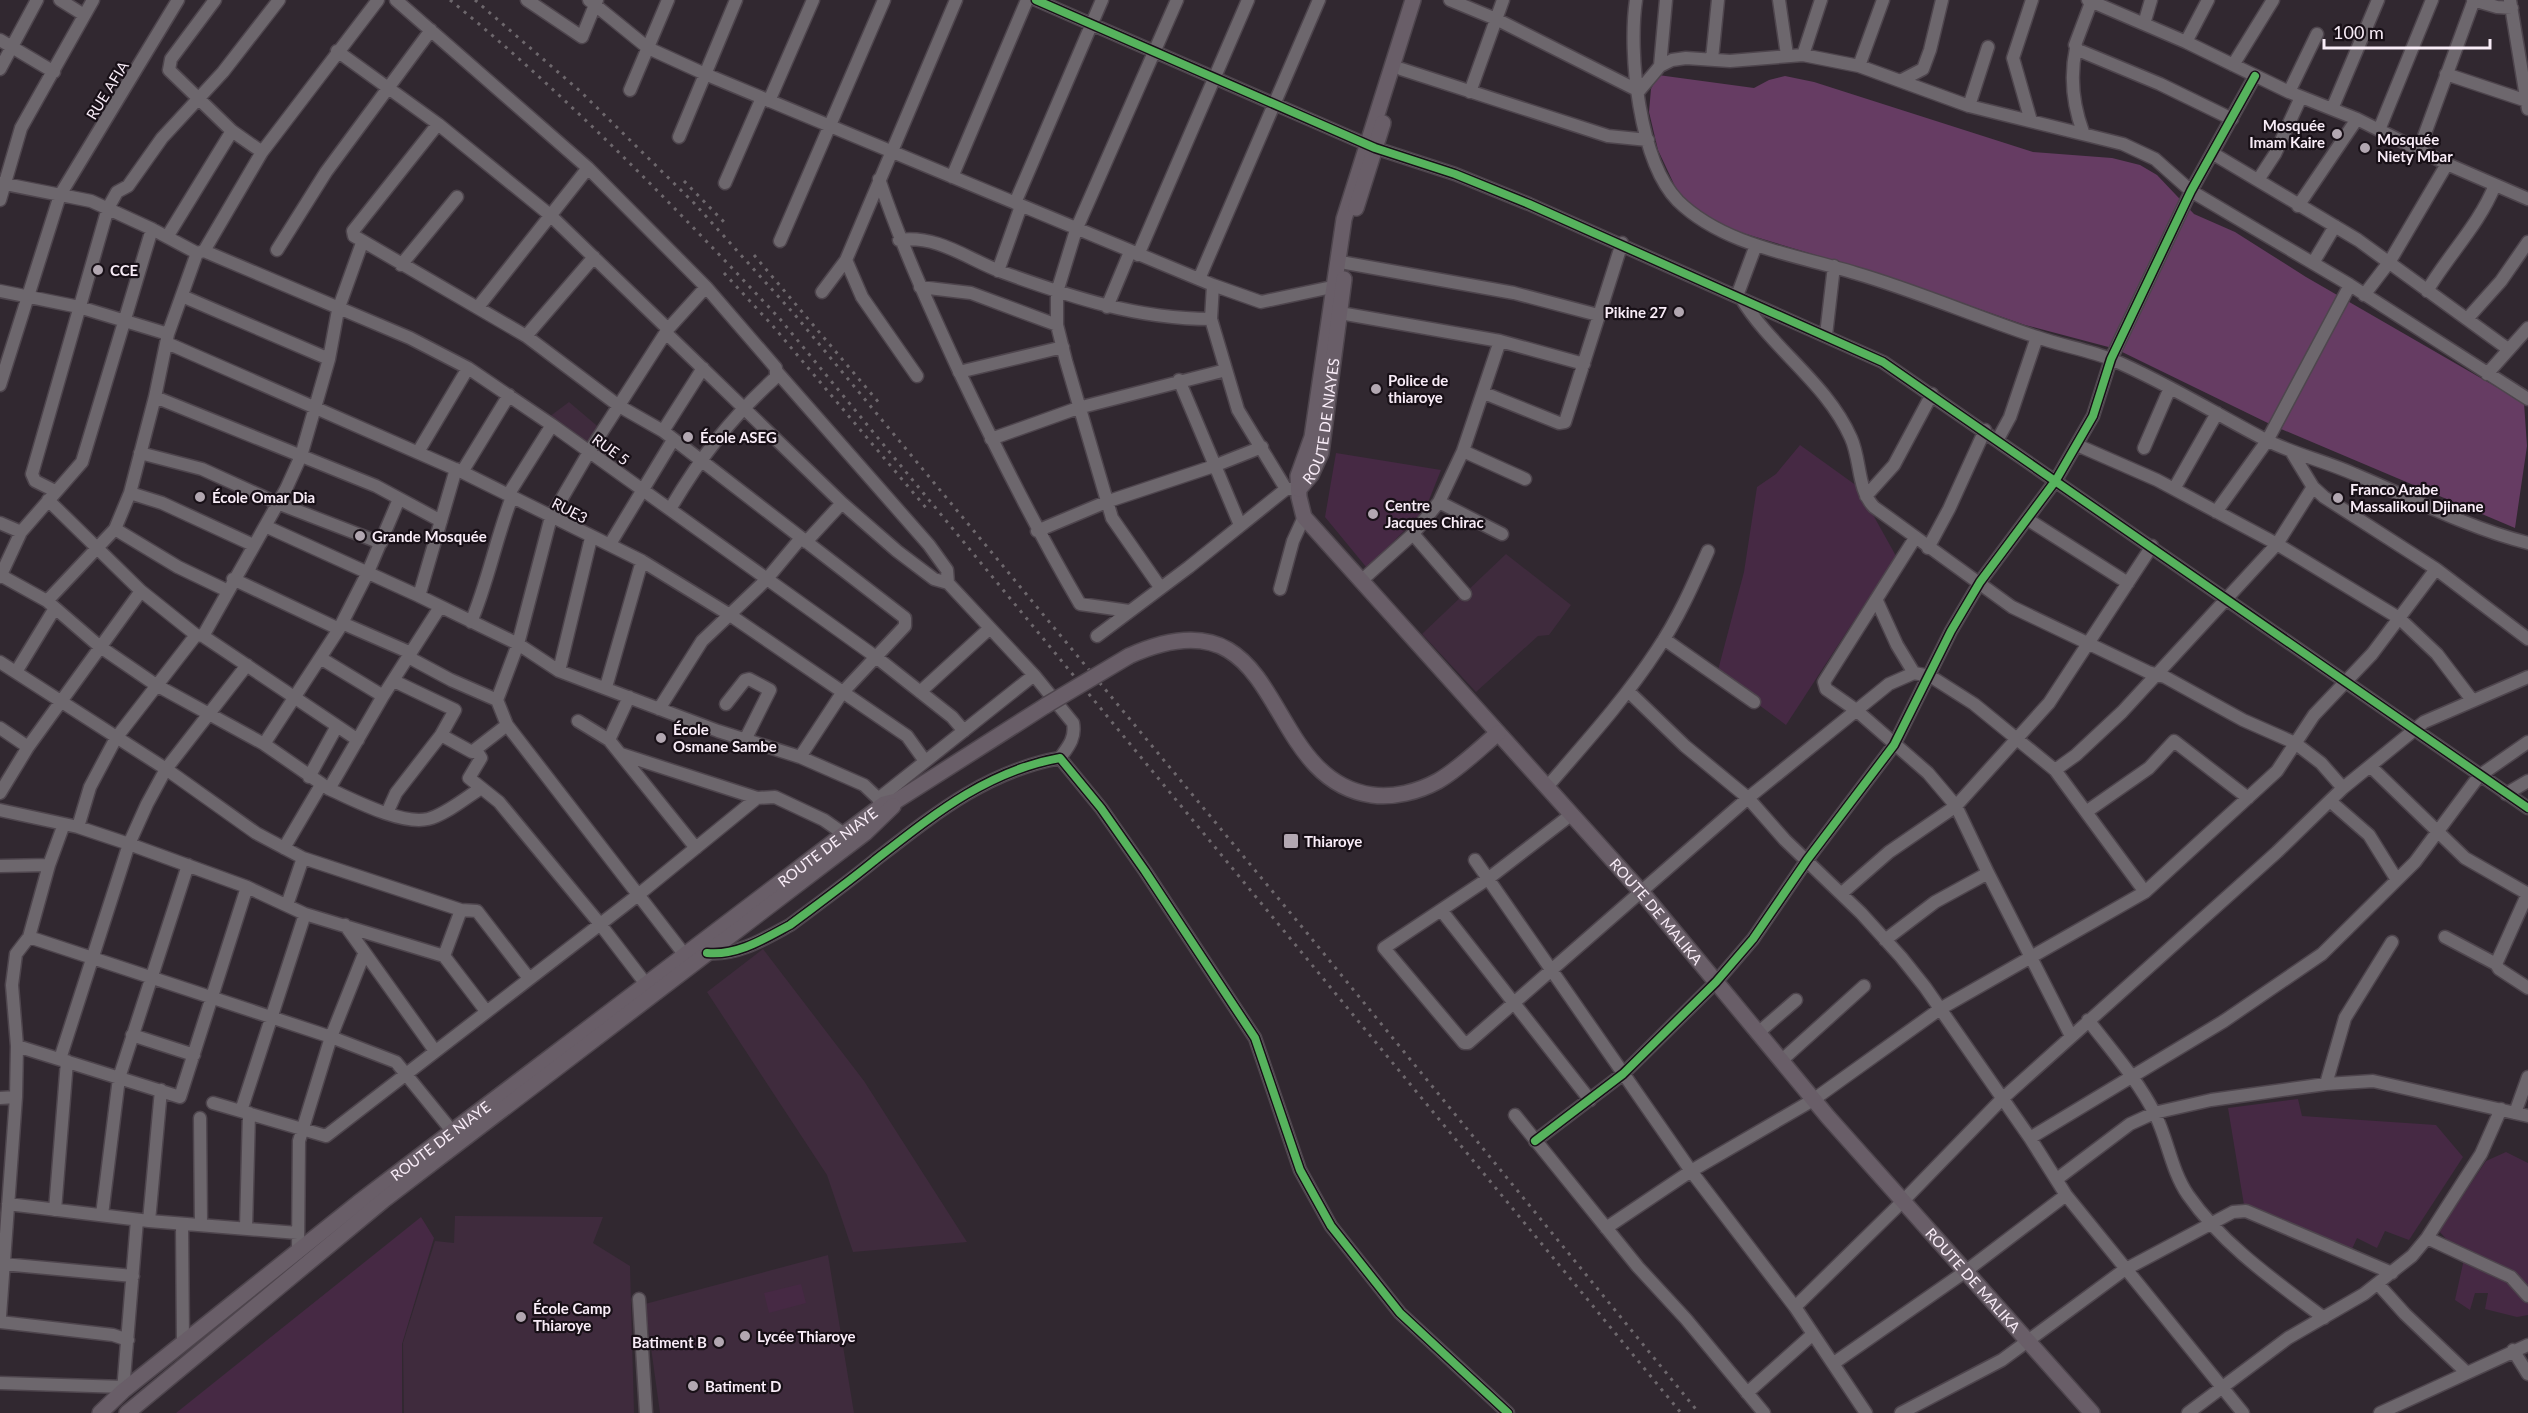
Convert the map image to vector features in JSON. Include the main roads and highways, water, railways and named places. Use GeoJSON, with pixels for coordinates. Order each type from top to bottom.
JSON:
{"type":"FeatureCollection","features":[{"type":"Feature","properties":{"kind":"main road","name":"ROUTE DE NIAYES"},"geometry":{"type":"LineString","coordinates":[[1304,518],[1292,489],[1312,437],[1340,313],[1346,263],[1357,205],[1371,146],[1413,0]]}},
{"type":"Feature","properties":{"kind":"main road","name":"ROUTE DE NIAYES"},"geometry":{"type":"LineString","coordinates":[[1327,370],[1332,287],[1344,219],[1401,69],[1424,0]]}},
{"type":"Feature","properties":{"kind":"main road","name":"ROUTE DE MALIKA"},"geometry":{"type":"LineString","coordinates":[[1304,518],[1642,892],[1813,1100],[2092,1413]]}},
{"type":"Feature","properties":{"kind":"main road"},"geometry":{"type":"LineString","coordinates":[[886,801],[1129,656],[1153,645],[1182,640],[1215,646],[1241,658],[1264,683],[1295,739],[1316,767],[1343,786],[1360,793],[1392,795],[1438,781],[1498,733]]}},
{"type":"Feature","properties":{"kind":"main road","name":"ROUTE DE NIAYE"},"geometry":{"type":"LineString","coordinates":[[127,1413],[385,1199],[637,999],[684,954],[886,801],[889,812],[865,833],[707,953],[655,982]]}},
{"type":"Feature","properties":{"kind":"main road","name":"ROUTE DE NIAYE"},"geometry":{"type":"LineString","coordinates":[[100,1413],[123,1389],[452,1131],[637,999]]}},
{"type":"Feature","properties":{"kind":"railway"},"geometry":{"type":"LineString","coordinates":[[450,0],[579,114],[780,319],[1681,1413]]}},
{"type":"Feature","properties":{"kind":"railway"},"geometry":{"type":"LineString","coordinates":[[475,0],[581,92],[694,203],[795,315],[1307,933],[1699,1413]]}},
{"type":"Feature","properties":{"kind":"railway"},"geometry":{"type":"LineString","coordinates":[[684,181],[724,222]]}},
{"type":"Feature","properties":{"kind":"railway"},"geometry":{"type":"LineString","coordinates":[[754,255],[880,404]]}},
{"type":"Feature","properties":{"kind":"railway"},"geometry":{"type":"LineString","coordinates":[[724,273],[772,325],[927,509]]}},
{"type":"Feature","properties":{"kind":"place","name":"Mosquée Imam Kaire"},"geometry":{"type":"Point","coordinates":[2337,134]}},
{"type":"Feature","properties":{"kind":"place","name":"Mosquée Niety Mbar"},"geometry":{"type":"Point","coordinates":[2365,148]}},
{"type":"Feature","properties":{"kind":"place","name":"CCE"},"geometry":{"type":"Point","coordinates":[98,270]}},
{"type":"Feature","properties":{"kind":"place","name":"Pikine 27"},"geometry":{"type":"Point","coordinates":[1679,312]}},
{"type":"Feature","properties":{"kind":"place","name":"Police de thiaroye"},"geometry":{"type":"Point","coordinates":[1376,389]}},
{"type":"Feature","properties":{"kind":"place","name":"École ASEG"},"geometry":{"type":"Point","coordinates":[688,437]}},
{"type":"Feature","properties":{"kind":"place","name":"École Omar Dia"},"geometry":{"type":"Point","coordinates":[200,497]}},
{"type":"Feature","properties":{"kind":"place","name":"Franco Arabe Massalikoul Djinane"},"geometry":{"type":"Point","coordinates":[2338,498]}},
{"type":"Feature","properties":{"kind":"place","name":"Centre Jacques Chirac"},"geometry":{"type":"Point","coordinates":[1373,514]}},
{"type":"Feature","properties":{"kind":"place","name":"Grande Mosquée"},"geometry":{"type":"Point","coordinates":[360,536]}},
{"type":"Feature","properties":{"kind":"place","name":"École Osmane Sambe"},"geometry":{"type":"Point","coordinates":[661,738]}},
{"type":"Feature","properties":{"kind":"place","name":"Thiaroye"},"geometry":{"type":"Point","coordinates":[1291,841]}},
{"type":"Feature","properties":{"kind":"place","name":"École Camp Thiaroye"},"geometry":{"type":"Point","coordinates":[521,1317]}},
{"type":"Feature","properties":{"kind":"place","name":"Lycée Thiaroye"},"geometry":{"type":"Point","coordinates":[745,1336]}},
{"type":"Feature","properties":{"kind":"place","name":"Batiment B"},"geometry":{"type":"Point","coordinates":[719,1342]}},
{"type":"Feature","properties":{"kind":"place","name":"Batiment D"},"geometry":{"type":"Point","coordinates":[693,1386]}}]}
